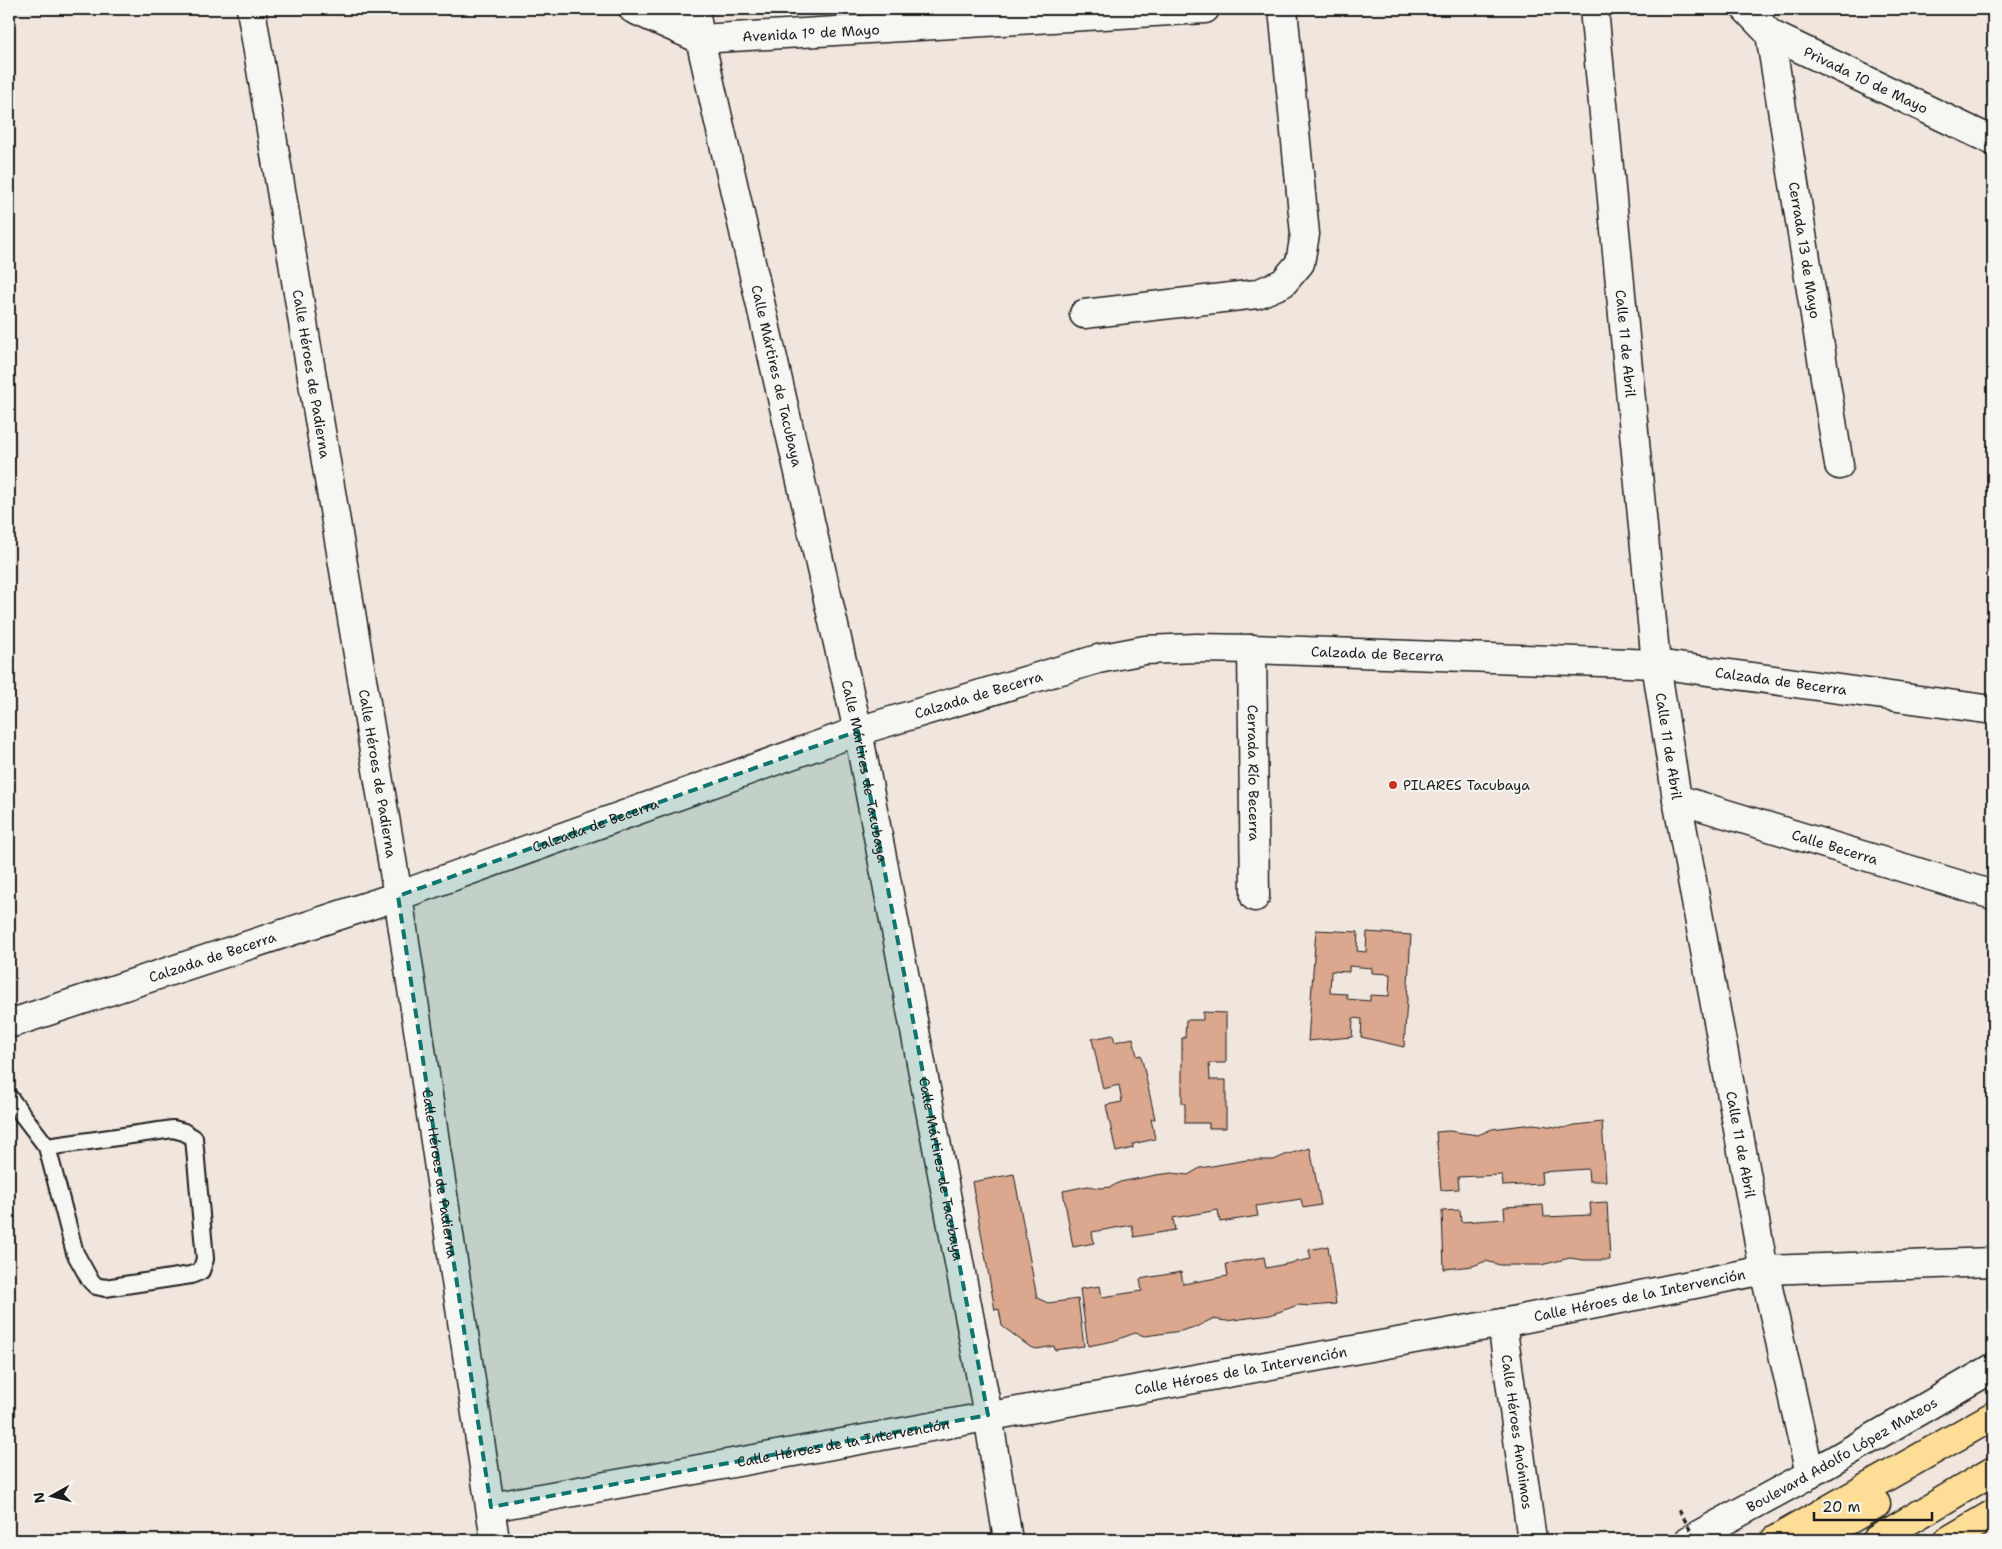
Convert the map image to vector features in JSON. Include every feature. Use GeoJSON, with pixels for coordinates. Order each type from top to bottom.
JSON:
{"type":"FeatureCollection","features":[{"type":"Feature","properties":{"kind":"highway"},"geometry":{"type":"LineString","coordinates":[[1775,1540],[1993,1416]]}},
{"type":"Feature","properties":{"kind":"highway"},"geometry":{"type":"LineString","coordinates":[[1815,1540],[1993,1434]]}},
{"type":"Feature","properties":{"kind":"highway"},"geometry":{"type":"LineString","coordinates":[[1876,1540],[1993,1470]]}},
{"type":"Feature","properties":{"kind":"highway"},"geometry":{"type":"LineString","coordinates":[[1950,1540],[1993,1514]]}},
{"type":"Feature","properties":{"kind":"street","name":"Calle Héroes de Padierna"},"geometry":{"type":"LineString","coordinates":[[251,9],[398,896],[495,1540]]}},
{"type":"Feature","properties":{"kind":"street","name":"Avenida 1º de Mayo"},"geometry":{"type":"LineString","coordinates":[[634,9],[700,39],[1205,9]]}},
{"type":"Feature","properties":{"kind":"street","name":"Calle Mártires de Tacubaya"},"geometry":{"type":"LineString","coordinates":[[694,9],[858,731],[988,1415],[1008,1540]]}},
{"type":"Feature","properties":{"kind":"street"},"geometry":{"type":"LineString","coordinates":[[1084,314],[1257,294],[1283,283],[1300,263],[1304,234],[1283,9]]}},
{"type":"Feature","properties":{"kind":"street","name":"Calle 11 de Abril"},"geometry":{"type":"LineString","coordinates":[[1594,9],[1656,664],[1677,799],[1764,1270],[1810,1474]]}},
{"type":"Feature","properties":{"kind":"street","name":"Privada 10 de Mayo"},"geometry":{"type":"LineString","coordinates":[[1746,9],[1770,34],[1993,141]]}},
{"type":"Feature","properties":{"kind":"street","name":"Cerrada 13 de Mayo"},"geometry":{"type":"LineString","coordinates":[[1770,34],[1839,465]]}},
{"type":"Feature","properties":{"kind":"street","name":"Calzada de Becerra"},"geometry":{"type":"LineString","coordinates":[[9,1024],[398,896],[858,731],[1098,659],[1145,650],[1198,648],[1252,649],[1656,664],[1993,710]]}},
{"type":"Feature","properties":{"kind":"street","name":"Cerrada Río Becerra"},"geometry":{"type":"LineString","coordinates":[[1252,649],[1256,897]]}},
{"type":"Feature","properties":{"kind":"street","name":"Calle Becerra"},"geometry":{"type":"LineString","coordinates":[[1677,799],[1993,894]]}},
{"type":"Feature","properties":{"kind":"street","name":"Calle Héroes de la Intervención"},"geometry":{"type":"LineString","coordinates":[[491,1506],[1502,1323],[1764,1270],[1993,1262]]}},
{"type":"Feature","properties":{"kind":"street","name":"Calle Héroes Anónimos"},"geometry":{"type":"LineString","coordinates":[[1502,1323],[1532,1540]]}},
{"type":"Feature","properties":{"kind":"street","name":"Boulevard Adolfo López Mateos"},"geometry":{"type":"LineString","coordinates":[[1688,1540],[1810,1474],[1993,1368]]}},
{"type":"Feature","properties":{"kind":"lane"},"geometry":{"type":"LineString","coordinates":[[9,1097],[47,1146],[75,1253],[90,1280],[96,1286],[105,1288],[191,1275],[201,1271],[205,1259],[194,1138],[184,1132],[173,1129],[47,1146]]}},
{"type":"Feature","properties":{"kind":"path"},"geometry":{"type":"LineString","coordinates":[[1679,1510],[1696,1540]]}},
{"type":"Feature","properties":{"kind":"highlighted area"},"geometry":{"type":"Polygon","coordinates":[[[858,731],[988,1415],[491,1507],[398,896],[858,731]]]}},
{"type":"Feature","properties":{"kind":"building"},"geometry":{"type":"Polygon","coordinates":[[[1316,930],[1358,932],[1357,951],[1366,952],[1367,932],[1411,935],[1404,1047],[1361,1037],[1362,1019],[1353,1018],[1352,1037],[1308,1041],[1316,930]],[[1349,966],[1349,972],[1331,971],[1330,993],[1347,994],[1347,999],[1370,1001],[1370,995],[1389,996],[1390,974],[1372,973],[1372,968],[1349,966]]]}},
{"type":"Feature","properties":{"kind":"building"},"geometry":{"type":"Polygon","coordinates":[[[1203,1012],[1226,1013],[1226,1063],[1209,1063],[1210,1080],[1226,1080],[1226,1128],[1209,1128],[1209,1123],[1185,1123],[1185,1104],[1182,1103],[1182,1038],[1185,1038],[1186,1020],[1203,1020],[1203,1012]]]}},
{"type":"Feature","properties":{"kind":"building"},"geometry":{"type":"Polygon","coordinates":[[[1113,1035],[1115,1042],[1133,1038],[1137,1056],[1141,1055],[1155,1119],[1151,1119],[1155,1139],[1133,1144],[1133,1148],[1116,1152],[1106,1105],[1122,1102],[1119,1085],[1103,1089],[1092,1039],[1113,1035]]]}},
{"type":"Feature","properties":{"kind":"building"},"geometry":{"type":"Polygon","coordinates":[[[1602,1122],[1606,1181],[1589,1181],[1588,1169],[1541,1172],[1542,1184],[1503,1186],[1502,1175],[1458,1177],[1459,1189],[1441,1190],[1436,1132],[1449,1131],[1478,1135],[1492,1129],[1533,1124],[1563,1128],[1602,1122]]]}},
{"type":"Feature","properties":{"kind":"building"},"geometry":{"type":"Polygon","coordinates":[[[1310,1148],[1321,1205],[1303,1208],[1301,1199],[1256,1206],[1258,1216],[1220,1222],[1218,1210],[1173,1218],[1175,1230],[1134,1237],[1132,1225],[1092,1232],[1094,1243],[1073,1247],[1063,1191],[1088,1186],[1111,1187],[1120,1182],[1156,1175],[1172,1173],[1188,1175],[1200,1168],[1247,1160],[1274,1160],[1310,1148]]]}},
{"type":"Feature","properties":{"kind":"building"},"geometry":{"type":"Polygon","coordinates":[[[1014,1174],[1037,1298],[1048,1303],[1078,1299],[1084,1346],[1055,1350],[1054,1346],[1037,1349],[1030,1347],[1002,1326],[999,1309],[995,1310],[972,1182],[1014,1174]]]}},
{"type":"Feature","properties":{"kind":"building"},"geometry":{"type":"Polygon","coordinates":[[[1607,1202],[1610,1260],[1570,1258],[1541,1265],[1500,1265],[1486,1261],[1473,1266],[1444,1269],[1442,1211],[1460,1210],[1461,1222],[1505,1219],[1504,1207],[1543,1205],[1544,1217],[1591,1215],[1590,1203],[1607,1202]]]}},
{"type":"Feature","properties":{"kind":"building"},"geometry":{"type":"Polygon","coordinates":[[[1328,1246],[1336,1304],[1298,1305],[1270,1315],[1226,1321],[1212,1319],[1181,1331],[1145,1336],[1135,1333],[1113,1341],[1088,1346],[1080,1289],[1100,1286],[1102,1297],[1142,1291],[1140,1279],[1181,1272],[1183,1284],[1228,1276],[1226,1264],[1264,1257],[1266,1268],[1311,1259],[1309,1250],[1328,1246]]]}},
{"type":"Feature","properties":{"kind":"place","name":"PILARES Tacubaya"},"geometry":{"type":"Point","coordinates":[1393,785]}}]}
